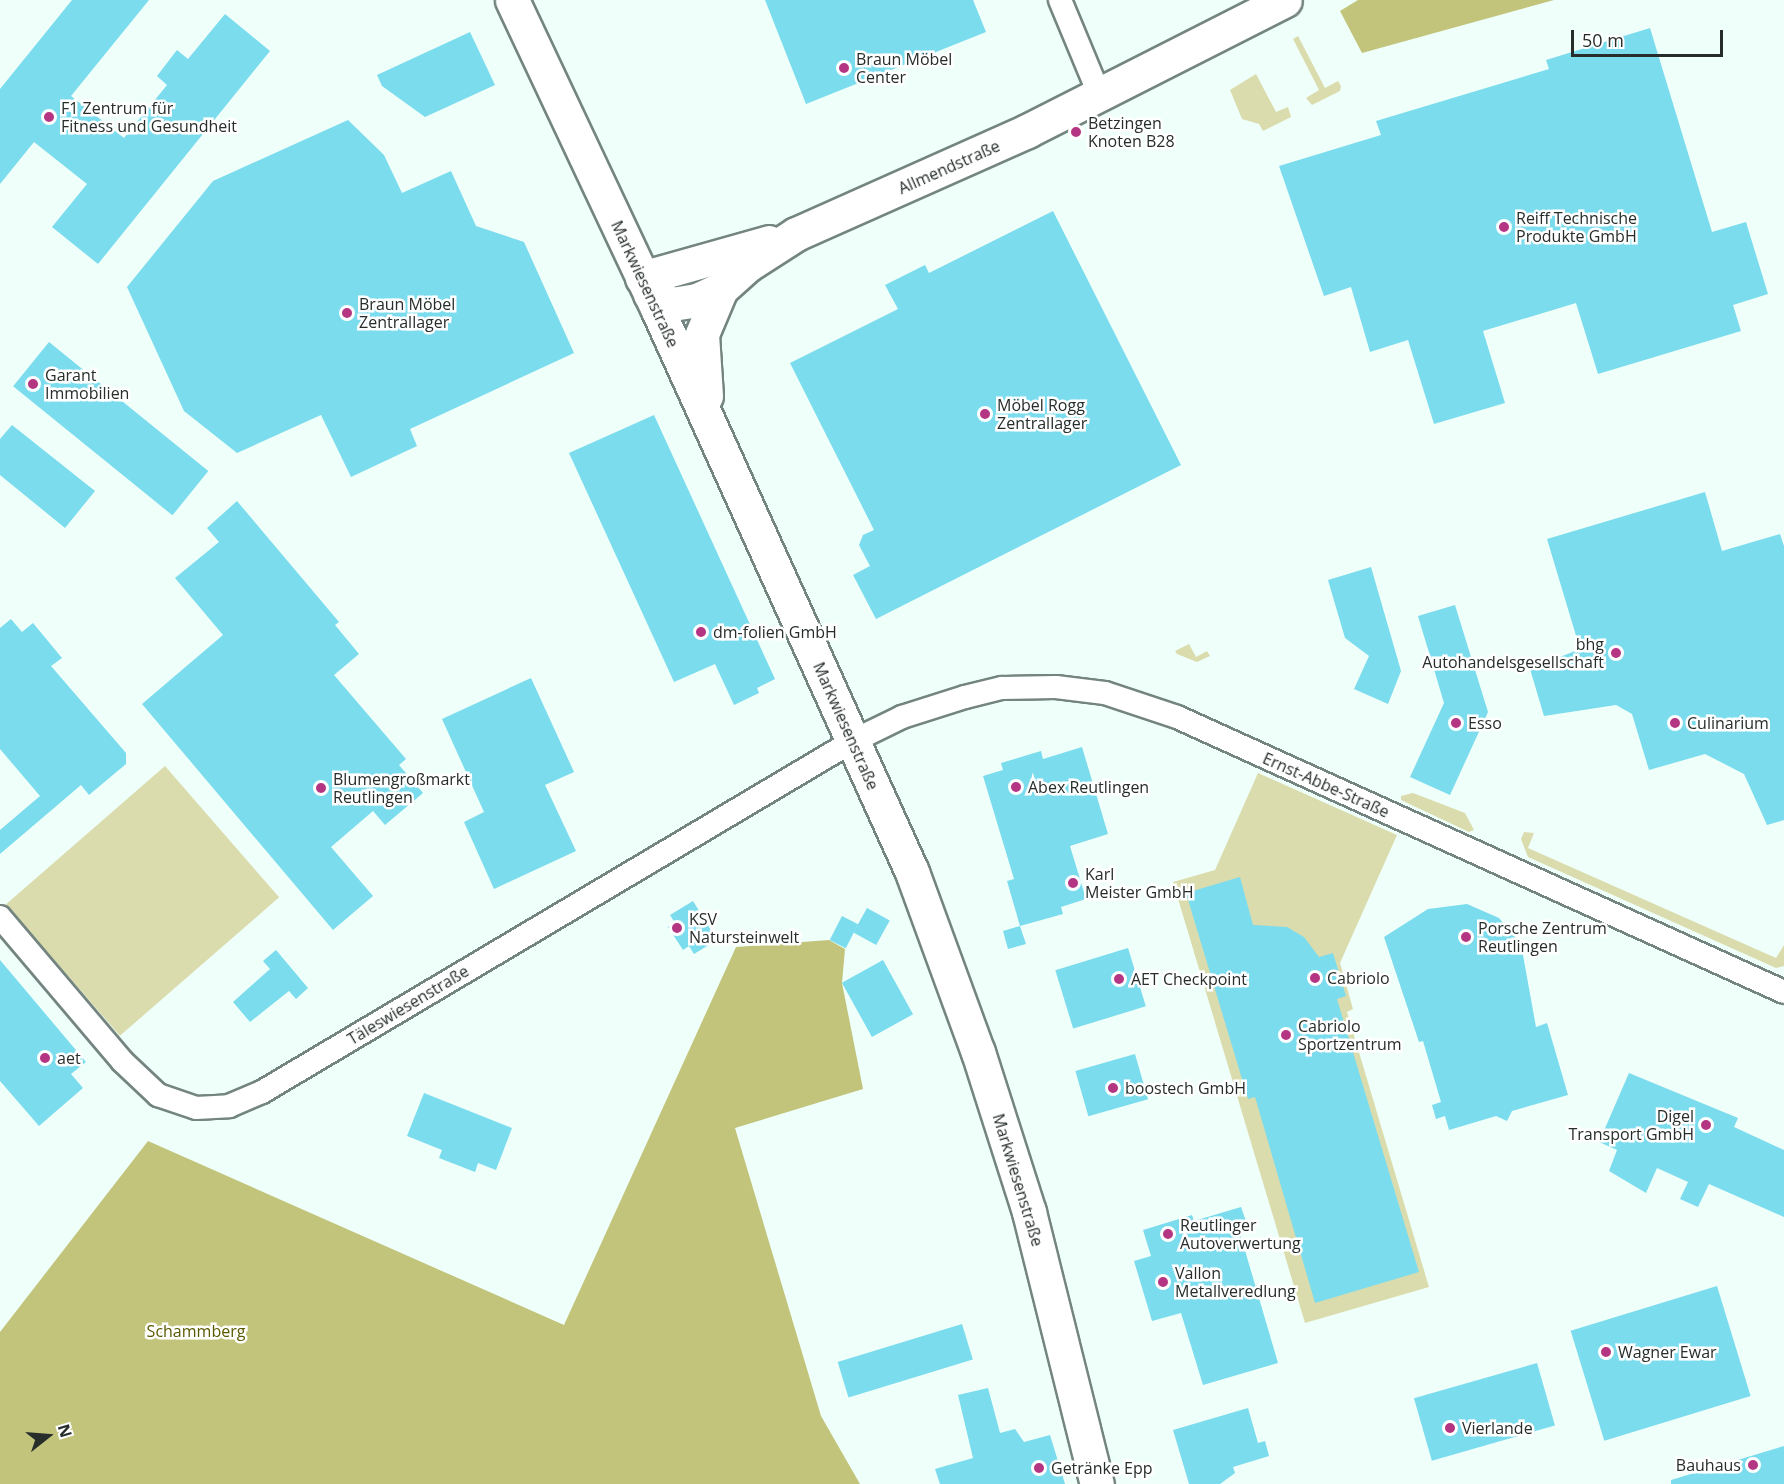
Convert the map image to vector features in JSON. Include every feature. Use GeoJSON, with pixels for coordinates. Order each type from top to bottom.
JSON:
{"type":"FeatureCollection","features":[{"type":"Feature","properties":{"kind":"street","name":"Markwiesenstraße"},"geometry":{"type":"LineString","coordinates":[[512,0],[646,286],[912,872],[988,1082],[1051,1292],[1097,1484]]}},
{"type":"Feature","properties":{"kind":"street"},"geometry":{"type":"LineString","coordinates":[[1060,0],[1100,96]]}},
{"type":"Feature","properties":{"kind":"street","name":"Allmendstraße"},"geometry":{"type":"LineString","coordinates":[[646,286],[796,234],[1100,96],[1285,0]]}},
{"type":"Feature","properties":{"kind":"street","name":"Allmendstraße"},"geometry":{"type":"LineString","coordinates":[[646,286],[672,304],[697,300],[721,289],[748,266],[796,234]]}},
{"type":"Feature","properties":{"kind":"street"},"geometry":{"type":"LineString","coordinates":[[704,413],[702,334],[721,289]]}},
{"type":"Feature","properties":{"kind":"street","name":"Ernst-Abbe-Straße"},"geometry":{"type":"LineString","coordinates":[[853,741],[927,708],[1002,688],[1064,687],[1132,700],[1784,992]]}},
{"type":"Feature","properties":{"kind":"street","name":"Täleswiesenstraße"},"geometry":{"type":"LineString","coordinates":[[0,917],[122,1060],[159,1095],[196,1108],[229,1106],[271,1087],[853,741]]}},
{"type":"Feature","properties":{"kind":"green space"},"geometry":{"type":"Polygon","coordinates":[[[1358,0],[1554,0],[1362,53],[1340,11],[1358,0]]]}},
{"type":"Feature","properties":{"kind":"green space"},"geometry":{"type":"Polygon","coordinates":[[[1298,36],[1325,88],[1338,81],[1341,86],[1340,91],[1312,105],[1306,98],[1319,90],[1293,39],[1298,36]]]}},
{"type":"Feature","properties":{"kind":"green space"},"geometry":{"type":"Polygon","coordinates":[[[1256,74],[1276,112],[1288,107],[1291,117],[1263,131],[1259,124],[1242,119],[1230,90],[1256,74]]]}},
{"type":"Feature","properties":{"kind":"green space"},"geometry":{"type":"Polygon","coordinates":[[[1189,644],[1196,657],[1207,651],[1210,656],[1197,662],[1175,651],[1189,644]]]}},
{"type":"Feature","properties":{"kind":"green space"},"geometry":{"type":"Polygon","coordinates":[[[165,766],[279,897],[120,1036],[6,904],[165,766]]]}},
{"type":"Feature","properties":{"kind":"green space","name":"Cabriolo Sportzentrum"},"geometry":{"type":"Polygon","coordinates":[[[1258,773],[1397,835],[1340,963],[1353,1009],[1347,1012],[1429,1287],[1305,1323],[1173,882],[1215,870],[1258,773]]]}},
{"type":"Feature","properties":{"kind":"green space"},"geometry":{"type":"Polygon","coordinates":[[[1413,793],[1465,813],[1474,830],[1469,832],[1401,800],[1401,796],[1413,793]]]}},
{"type":"Feature","properties":{"kind":"green space"},"geometry":{"type":"Polygon","coordinates":[[[1524,832],[1534,833],[1528,848],[1776,958],[1784,945],[1784,966],[1776,968],[1528,857],[1521,839],[1524,832]]]}},
{"type":"Feature","properties":{"kind":"green space","name":"Schammberg"},"geometry":{"type":"Polygon","coordinates":[[[829,940],[845,949],[842,983],[863,1089],[735,1128],[821,1416],[860,1484],[0,1484],[0,1332],[148,1141],[564,1325],[736,947],[829,940]]]}},
{"type":"Feature","properties":{"kind":"building","name":"F1 Zentrum für Fitness und Gesundheit"},"geometry":{"type":"Polygon","coordinates":[[[72,0],[149,0],[71,96],[124,138],[167,85],[157,76],[177,50],[188,59],[225,14],[270,51],[98,264],[52,227],[87,184],[34,142],[0,184],[0,89],[72,0]]]}},
{"type":"Feature","properties":{"kind":"building","name":"Braun Möbel Center"},"geometry":{"type":"Polygon","coordinates":[[[765,0],[973,0],[986,32],[806,104],[765,0]]]}},
{"type":"Feature","properties":{"kind":"building","name":"Reiff Technische Produkte GmbH"},"geometry":{"type":"Polygon","coordinates":[[[1650,28],[1712,232],[1746,222],[1768,294],[1733,305],[1741,331],[1598,374],[1576,303],[1483,331],[1505,403],[1434,424],[1408,340],[1370,352],[1351,287],[1324,296],[1279,166],[1381,135],[1376,121],[1549,69],[1546,60],[1650,28]]]}},
{"type":"Feature","properties":{"kind":"building"},"geometry":{"type":"Polygon","coordinates":[[[470,32],[495,85],[425,117],[382,86],[377,75],[470,32]]]}},
{"type":"Feature","properties":{"kind":"building","name":"Braun Möbel Zentrallager"},"geometry":{"type":"Polygon","coordinates":[[[348,120],[384,155],[402,193],[451,171],[476,226],[524,242],[574,353],[410,429],[417,446],[351,477],[321,415],[237,453],[184,411],[127,287],[213,181],[348,120]]]}},
{"type":"Feature","properties":{"kind":"building","name":"Möbel Rogg Zentrallager"},"geometry":{"type":"Polygon","coordinates":[[[1053,211],[1181,465],[876,619],[853,575],[870,566],[859,545],[863,535],[874,530],[790,363],[898,309],[885,285],[925,265],[929,273],[1053,211]]]}},
{"type":"Feature","properties":{"kind":"building"},"geometry":{"type":"Polygon","coordinates":[[[49,342],[208,471],[172,515],[13,386],[49,342]]]}},
{"type":"Feature","properties":{"kind":"building"},"geometry":{"type":"Polygon","coordinates":[[[654,415],[775,679],[757,688],[759,693],[734,705],[715,664],[674,682],[569,453],[654,415]]]}},
{"type":"Feature","properties":{"kind":"building"},"geometry":{"type":"Polygon","coordinates":[[[12,425],[95,491],[65,528],[0,475],[0,439],[12,425]]]}},
{"type":"Feature","properties":{"kind":"building"},"geometry":{"type":"Polygon","coordinates":[[[1705,492],[1722,551],[1780,534],[1784,546],[1784,820],[1767,825],[1744,774],[1705,754],[1649,770],[1632,714],[1616,705],[1544,716],[1530,669],[1580,649],[1547,539],[1705,492]]]}},
{"type":"Feature","properties":{"kind":"building"},"geometry":{"type":"Polygon","coordinates":[[[237,501],[339,622],[335,625],[359,654],[334,675],[406,759],[399,765],[423,793],[385,825],[373,811],[331,847],[373,896],[333,930],[142,704],[223,635],[175,578],[219,542],[207,528],[237,501]]]}},
{"type":"Feature","properties":{"kind":"building"},"geometry":{"type":"Polygon","coordinates":[[[1371,567],[1401,671],[1388,704],[1354,689],[1369,656],[1345,638],[1328,580],[1371,567]]]}},
{"type":"Feature","properties":{"kind":"building"},"geometry":{"type":"Polygon","coordinates":[[[1455,605],[1488,712],[1450,795],[1410,777],[1444,703],[1418,616],[1455,605]]]}},
{"type":"Feature","properties":{"kind":"building"},"geometry":{"type":"Polygon","coordinates":[[[11,619],[22,632],[33,623],[62,658],[51,666],[126,753],[126,764],[89,795],[81,785],[0,854],[0,830],[40,796],[0,749],[0,628],[11,619]]]}},
{"type":"Feature","properties":{"kind":"building"},"geometry":{"type":"Polygon","coordinates":[[[531,678],[574,772],[545,785],[576,851],[494,889],[464,822],[484,812],[442,719],[531,678]]]}},
{"type":"Feature","properties":{"kind":"building"},"geometry":{"type":"Polygon","coordinates":[[[1082,747],[1108,834],[1070,846],[1086,899],[1061,907],[1063,914],[1020,926],[1007,881],[1014,879],[983,776],[1003,770],[1001,763],[1041,751],[1043,759],[1082,747]]]}},
{"type":"Feature","properties":{"kind":"building"},"geometry":{"type":"Polygon","coordinates":[[[1240,877],[1253,925],[1287,927],[1304,937],[1319,957],[1333,953],[1346,996],[1337,999],[1419,1272],[1315,1303],[1255,1097],[1248,1099],[1186,893],[1240,877]]]}},
{"type":"Feature","properties":{"kind":"building"},"geometry":{"type":"Polygon","coordinates":[[[693,901],[717,940],[694,954],[689,946],[683,950],[668,927],[675,923],[670,915],[693,901]]]}},
{"type":"Feature","properties":{"kind":"building"},"geometry":{"type":"Polygon","coordinates":[[[1467,904],[1499,918],[1521,944],[1536,1027],[1547,1023],[1568,1095],[1512,1111],[1507,1121],[1496,1116],[1449,1130],[1445,1116],[1436,1119],[1432,1105],[1441,1102],[1423,1041],[1419,1042],[1384,937],[1428,909],[1467,904]]]}},
{"type":"Feature","properties":{"kind":"building"},"geometry":{"type":"Polygon","coordinates":[[[867,908],[890,921],[876,945],[853,932],[867,908]]]}},
{"type":"Feature","properties":{"kind":"building"},"geometry":{"type":"Polygon","coordinates":[[[842,916],[858,924],[846,948],[830,940],[842,916]]]}},
{"type":"Feature","properties":{"kind":"building"},"geometry":{"type":"Polygon","coordinates":[[[1020,926],[1026,944],[1008,949],[1003,931],[1020,926]]]}},
{"type":"Feature","properties":{"kind":"building"},"geometry":{"type":"Polygon","coordinates":[[[1128,948],[1146,1006],[1073,1029],[1055,970],[1128,948]]]}},
{"type":"Feature","properties":{"kind":"building"},"geometry":{"type":"Polygon","coordinates":[[[276,950],[308,988],[296,999],[289,991],[250,1022],[233,1002],[270,969],[263,961],[276,950]]]}},
{"type":"Feature","properties":{"kind":"building"},"geometry":{"type":"Polygon","coordinates":[[[0,960],[86,1062],[71,1074],[83,1088],[39,1126],[0,1081],[0,960]]]}},
{"type":"Feature","properties":{"kind":"building"},"geometry":{"type":"Polygon","coordinates":[[[883,960],[913,1014],[872,1037],[842,983],[883,960]]]}},
{"type":"Feature","properties":{"kind":"building","name":"boostech GmbH"},"geometry":{"type":"Polygon","coordinates":[[[1135,1054],[1148,1099],[1088,1116],[1075,1071],[1135,1054]]]}},
{"type":"Feature","properties":{"kind":"building"},"geometry":{"type":"Polygon","coordinates":[[[1629,1073],[1738,1118],[1734,1127],[1784,1150],[1784,1217],[1709,1184],[1698,1207],[1680,1199],[1688,1182],[1657,1168],[1646,1193],[1609,1171],[1617,1150],[1599,1142],[1629,1073]]]}},
{"type":"Feature","properties":{"kind":"building"},"geometry":{"type":"Polygon","coordinates":[[[424,1093],[512,1128],[496,1170],[478,1163],[475,1172],[439,1158],[442,1150],[407,1136],[424,1093]]]}},
{"type":"Feature","properties":{"kind":"building"},"geometry":{"type":"Polygon","coordinates":[[[1241,1207],[1248,1227],[1239,1230],[1278,1363],[1203,1385],[1181,1313],[1152,1321],[1134,1261],[1151,1256],[1143,1230],[1192,1215],[1194,1221],[1241,1207]]]}},
{"type":"Feature","properties":{"kind":"building"},"geometry":{"type":"Polygon","coordinates":[[[1717,1286],[1751,1396],[1604,1441],[1571,1331],[1717,1286]]]}},
{"type":"Feature","properties":{"kind":"building"},"geometry":{"type":"Polygon","coordinates":[[[962,1324],[973,1359],[848,1397],[838,1362],[962,1324]]]}},
{"type":"Feature","properties":{"kind":"building"},"geometry":{"type":"Polygon","coordinates":[[[1537,1363],[1555,1425],[1432,1461],[1414,1398],[1537,1363]]]}},
{"type":"Feature","properties":{"kind":"building"},"geometry":{"type":"Polygon","coordinates":[[[988,1388],[1000,1433],[1015,1429],[1024,1442],[1050,1435],[1065,1484],[940,1484],[935,1469],[973,1458],[958,1395],[988,1388]]]}},
{"type":"Feature","properties":{"kind":"building"},"geometry":{"type":"Polygon","coordinates":[[[1248,1408],[1258,1443],[1265,1441],[1269,1456],[1233,1467],[1235,1473],[1220,1484],[1189,1484],[1173,1430],[1248,1408]]]}},
{"type":"Feature","properties":{"kind":"building","name":"Bauhaus"},"geometry":{"type":"Polygon","coordinates":[[[1784,1446],[1784,1484],[1671,1484],[1671,1480],[1784,1446]]]}},
{"type":"Feature","properties":{"kind":"place","name":"Braun Möbel Center"},"geometry":{"type":"Point","coordinates":[844,68]}},
{"type":"Feature","properties":{"kind":"place","name":"F1 Zentrum für Fitness und Gesundheit"},"geometry":{"type":"Point","coordinates":[49,117]}},
{"type":"Feature","properties":{"kind":"place","name":"Betzingen Knoten B28"},"geometry":{"type":"Point","coordinates":[1076,132]}},
{"type":"Feature","properties":{"kind":"place","name":"Reiff Technische Produkte GmbH"},"geometry":{"type":"Point","coordinates":[1504,227]}},
{"type":"Feature","properties":{"kind":"place","name":"Braun Möbel Zentrallager"},"geometry":{"type":"Point","coordinates":[347,313]}},
{"type":"Feature","properties":{"kind":"place","name":"Garant Immobilien"},"geometry":{"type":"Point","coordinates":[33,384]}},
{"type":"Feature","properties":{"kind":"place","name":"Möbel Rogg Zentrallager"},"geometry":{"type":"Point","coordinates":[985,414]}},
{"type":"Feature","properties":{"kind":"place","name":"dm-folien GmbH"},"geometry":{"type":"Point","coordinates":[701,632]}},
{"type":"Feature","properties":{"kind":"place","name":"bhg Autohandelsgesellschaft"},"geometry":{"type":"Point","coordinates":[1616,653]}},
{"type":"Feature","properties":{"kind":"place","name":"Esso"},"geometry":{"type":"Point","coordinates":[1456,723]}},
{"type":"Feature","properties":{"kind":"place","name":"Culinarium"},"geometry":{"type":"Point","coordinates":[1675,723]}},
{"type":"Feature","properties":{"kind":"place","name":"Abex Reutlingen"},"geometry":{"type":"Point","coordinates":[1016,787]}},
{"type":"Feature","properties":{"kind":"place","name":"Blumengroßmarkt Reutlingen"},"geometry":{"type":"Point","coordinates":[321,788]}},
{"type":"Feature","properties":{"kind":"place","name":"Karl Meister GmbH"},"geometry":{"type":"Point","coordinates":[1073,883]}},
{"type":"Feature","properties":{"kind":"place","name":"KSV Natursteinwelt"},"geometry":{"type":"Point","coordinates":[677,928]}},
{"type":"Feature","properties":{"kind":"place","name":"Porsche Zentrum Reutlingen"},"geometry":{"type":"Point","coordinates":[1466,937]}},
{"type":"Feature","properties":{"kind":"place","name":"Cabriolo"},"geometry":{"type":"Point","coordinates":[1315,978]}},
{"type":"Feature","properties":{"kind":"place","name":"AET Checkpoint"},"geometry":{"type":"Point","coordinates":[1119,979]}},
{"type":"Feature","properties":{"kind":"place","name":"Cabriolo Sportzentrum"},"geometry":{"type":"Point","coordinates":[1286,1035]}},
{"type":"Feature","properties":{"kind":"place","name":"aet"},"geometry":{"type":"Point","coordinates":[45,1058]}},
{"type":"Feature","properties":{"kind":"place","name":"boostech GmbH"},"geometry":{"type":"Point","coordinates":[1113,1088]}},
{"type":"Feature","properties":{"kind":"place","name":"Digel Transport GmbH"},"geometry":{"type":"Point","coordinates":[1706,1125]}},
{"type":"Feature","properties":{"kind":"place","name":"Reutlinger Autoverwertung"},"geometry":{"type":"Point","coordinates":[1168,1234]}},
{"type":"Feature","properties":{"kind":"place","name":"Vallon Metallveredlung"},"geometry":{"type":"Point","coordinates":[1163,1282]}},
{"type":"Feature","properties":{"kind":"place","name":"Wagner Ewar"},"geometry":{"type":"Point","coordinates":[1606,1352]}},
{"type":"Feature","properties":{"kind":"place","name":"Vierlande"},"geometry":{"type":"Point","coordinates":[1450,1428]}},
{"type":"Feature","properties":{"kind":"place","name":"Bauhaus"},"geometry":{"type":"Point","coordinates":[1753,1465]}},
{"type":"Feature","properties":{"kind":"place","name":"Getränke Epp"},"geometry":{"type":"Point","coordinates":[1039,1468]}}]}
